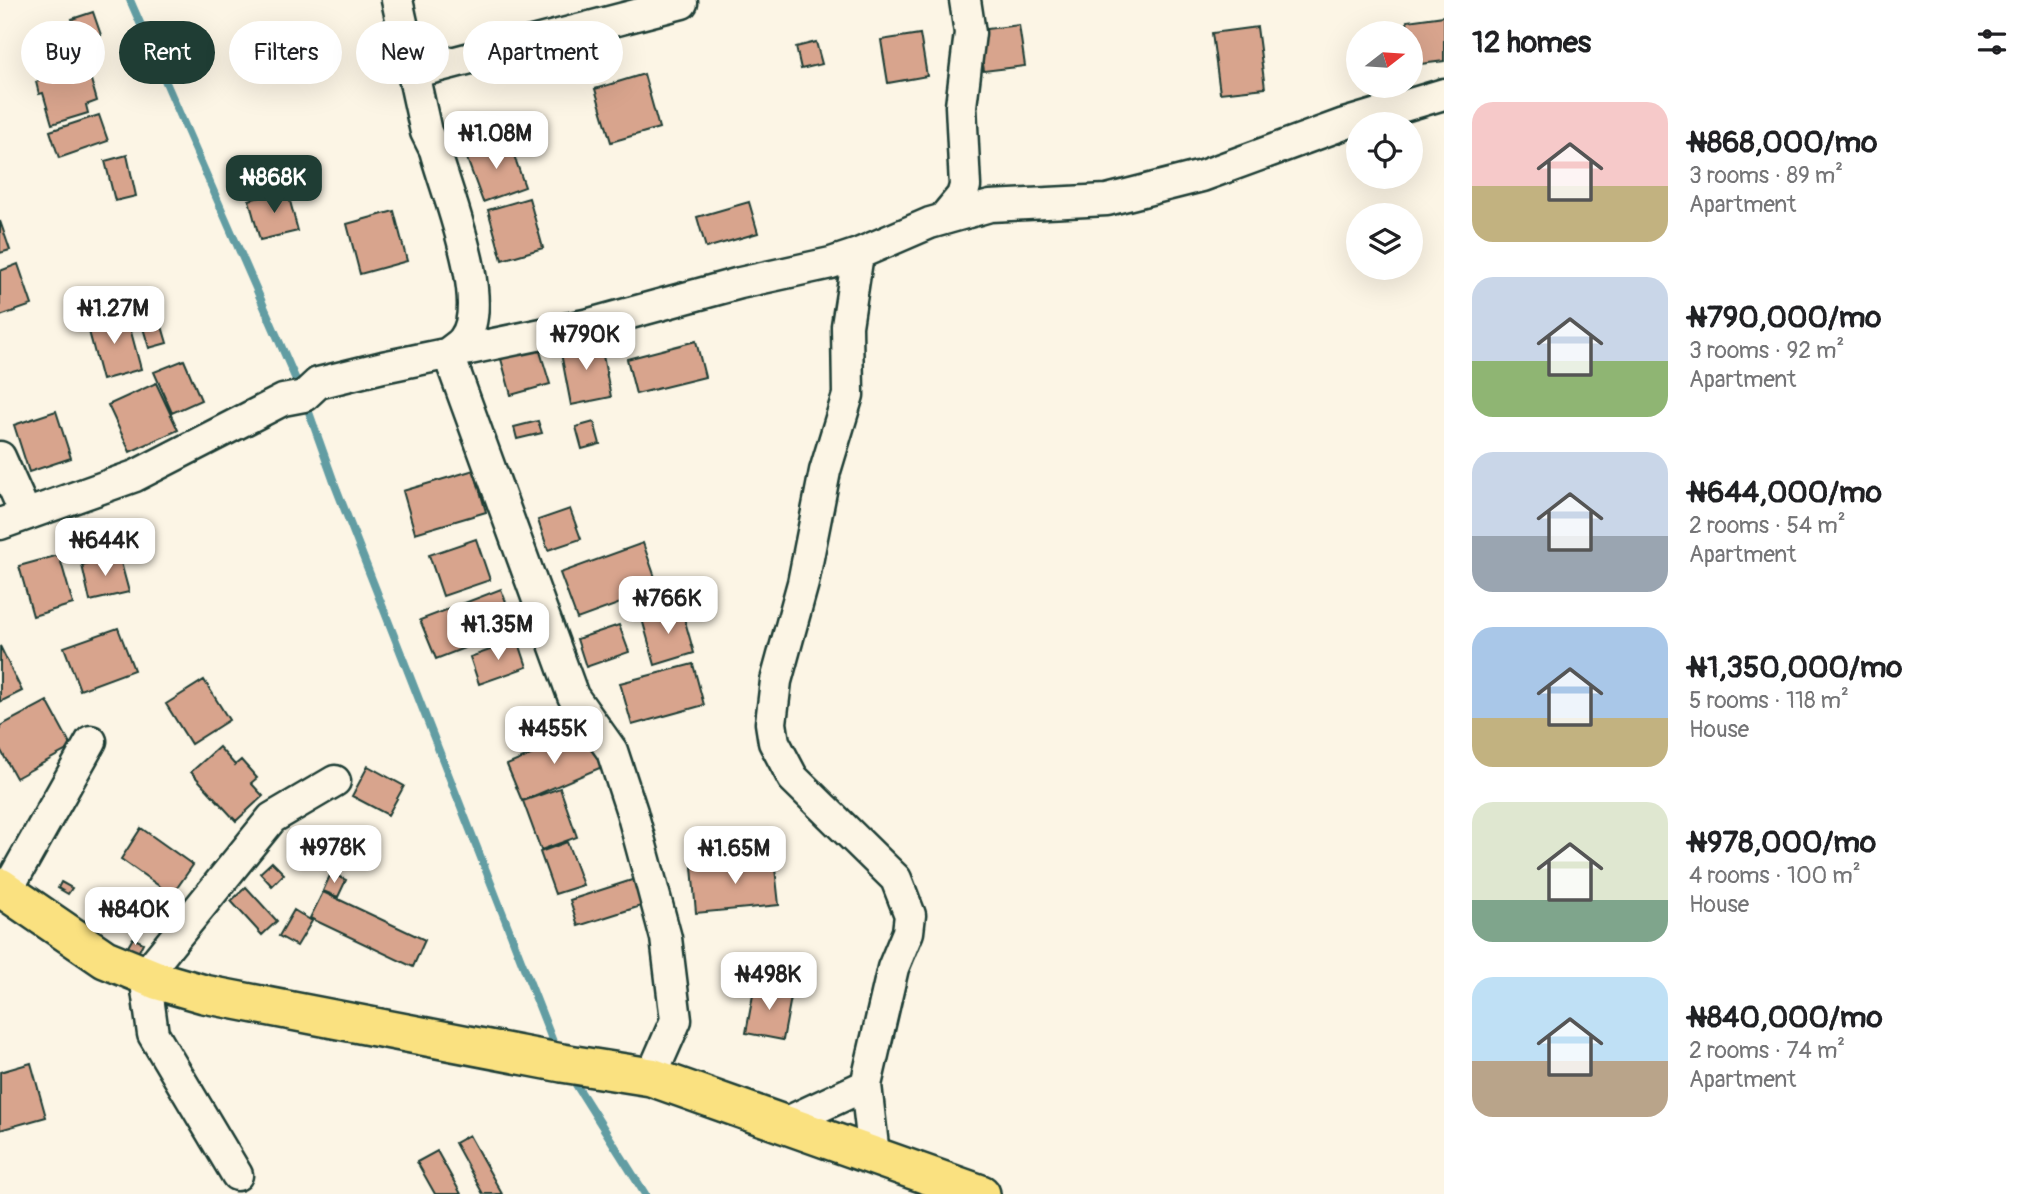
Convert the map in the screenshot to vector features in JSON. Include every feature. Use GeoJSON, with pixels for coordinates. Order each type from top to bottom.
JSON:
{"type":"FeatureCollection","features":[{"type":"Feature","properties":{"kind":"main road"},"geometry":{"type":"LineString","coordinates":[[3,890],[105,959],[204,994],[562,1063],[651,1077],[981,1194]]}},
{"type":"Feature","properties":{"kind":"street"},"geometry":{"type":"LineString","coordinates":[[397,0],[402,21]]}},
{"type":"Feature","properties":{"kind":"street"},"geometry":{"type":"LineString","coordinates":[[943,219],[956,205],[965,186],[961,106],[970,33],[965,0]]}},
{"type":"Feature","properties":{"kind":"street"},"geometry":{"type":"LineString","coordinates":[[449,64],[682,3]]}},
{"type":"Feature","properties":{"kind":"street"},"geometry":{"type":"LineString","coordinates":[[415,84],[426,132],[435,150],[472,276],[471,326],[464,340],[448,353]]}},
{"type":"Feature","properties":{"kind":"street"},"geometry":{"type":"LineString","coordinates":[[0,457],[13,518],[135,476],[283,400],[304,396],[318,383],[590,324],[858,254],[943,219],[990,206],[1107,200],[1237,166],[1344,124],[1444,94]]}},
{"type":"Feature","properties":{"kind":"street"},"geometry":{"type":"LineString","coordinates":[[858,254],[848,326],[848,395],[825,471],[803,583],[776,681],[771,723],[774,742],[793,778],[896,879],[910,915],[908,932],[892,968],[866,1086],[874,1155]]}},
{"type":"Feature","properties":{"kind":"street"},"geometry":{"type":"LineString","coordinates":[[448,353],[573,696],[612,751],[632,812],[666,938],[676,1020],[651,1077]]}},
{"type":"Feature","properties":{"kind":"street"},"geometry":{"type":"LineString","coordinates":[[3,890],[91,741]]}},
{"type":"Feature","properties":{"kind":"street"},"geometry":{"type":"LineString","coordinates":[[237,1175],[153,1034],[145,975],[225,872],[272,818],[335,781]]}},
{"type":"Feature","properties":{"kind":"street"},"geometry":{"type":"LineString","coordinates":[[785,1123],[866,1086]]}},
{"type":"Feature","properties":{"kind":"building"},"geometry":{"type":"Polygon","coordinates":[[[93,12],[96,21],[73,21],[72,19],[93,12]]]}},
{"type":"Feature","properties":{"kind":"building"},"geometry":{"type":"Polygon","coordinates":[[[1444,16],[1444,61],[1423,64],[1423,21],[1407,21],[1444,16]]]}},
{"type":"Feature","properties":{"kind":"building"},"geometry":{"type":"Polygon","coordinates":[[[1019,25],[1025,66],[984,71],[978,30],[1019,25]]]}},
{"type":"Feature","properties":{"kind":"building"},"geometry":{"type":"Polygon","coordinates":[[[1257,27],[1265,88],[1220,93],[1212,33],[1257,27]]]}},
{"type":"Feature","properties":{"kind":"building"},"geometry":{"type":"Polygon","coordinates":[[[920,34],[927,76],[888,83],[881,40],[920,34]]]}},
{"type":"Feature","properties":{"kind":"building"},"geometry":{"type":"Polygon","coordinates":[[[816,42],[822,64],[801,69],[796,47],[816,42]]]}},
{"type":"Feature","properties":{"kind":"building"},"geometry":{"type":"Polygon","coordinates":[[[644,74],[659,128],[611,142],[595,89],[623,84],[623,80],[644,74]]]}},
{"type":"Feature","properties":{"kind":"building"},"geometry":{"type":"Polygon","coordinates":[[[36,84],[92,84],[97,101],[86,105],[88,113],[52,124],[43,93],[39,94],[36,84]]]}},
{"type":"Feature","properties":{"kind":"building"},"geometry":{"type":"Polygon","coordinates":[[[99,115],[108,141],[59,158],[50,131],[99,115]]]}},
{"type":"Feature","properties":{"kind":"building"},"geometry":{"type":"Polygon","coordinates":[[[509,141],[525,187],[483,202],[466,156],[509,141]]]}},
{"type":"Feature","properties":{"kind":"building"},"geometry":{"type":"Polygon","coordinates":[[[127,155],[136,196],[115,201],[105,161],[127,155]]]}},
{"type":"Feature","properties":{"kind":"building"},"geometry":{"type":"Polygon","coordinates":[[[287,190],[298,231],[260,240],[249,200],[287,190]]]}},
{"type":"Feature","properties":{"kind":"building"},"geometry":{"type":"Polygon","coordinates":[[[529,198],[543,248],[502,260],[488,210],[529,198]]]}},
{"type":"Feature","properties":{"kind":"building"},"geometry":{"type":"Polygon","coordinates":[[[749,202],[758,233],[706,248],[697,217],[749,202]]]}},
{"type":"Feature","properties":{"kind":"building"},"geometry":{"type":"Polygon","coordinates":[[[394,211],[407,261],[360,274],[347,224],[394,211]]]}},
{"type":"Feature","properties":{"kind":"building"},"geometry":{"type":"Polygon","coordinates":[[[0,221],[10,250],[0,253],[0,221]]]}},
{"type":"Feature","properties":{"kind":"building"},"geometry":{"type":"Polygon","coordinates":[[[18,264],[32,305],[0,316],[0,271],[18,264]]]}},
{"type":"Feature","properties":{"kind":"building"},"geometry":{"type":"Polygon","coordinates":[[[156,306],[167,343],[149,348],[138,311],[156,306]]]}},
{"type":"Feature","properties":{"kind":"building"},"geometry":{"type":"Polygon","coordinates":[[[126,313],[141,369],[102,380],[87,324],[126,313]]]}},
{"type":"Feature","properties":{"kind":"building"},"geometry":{"type":"Polygon","coordinates":[[[600,340],[611,397],[571,405],[560,348],[600,340]]]}},
{"type":"Feature","properties":{"kind":"building"},"geometry":{"type":"Polygon","coordinates":[[[696,341],[705,377],[636,394],[627,359],[696,341]]]}},
{"type":"Feature","properties":{"kind":"building"},"geometry":{"type":"Polygon","coordinates":[[[539,348],[550,384],[511,395],[501,359],[539,348]]]}},
{"type":"Feature","properties":{"kind":"building"},"geometry":{"type":"Polygon","coordinates":[[[184,360],[201,400],[172,413],[154,372],[184,360]]]}},
{"type":"Feature","properties":{"kind":"building"},"geometry":{"type":"Polygon","coordinates":[[[156,383],[178,430],[130,452],[108,405],[156,383]]]}},
{"type":"Feature","properties":{"kind":"building"},"geometry":{"type":"Polygon","coordinates":[[[56,411],[71,458],[29,472],[14,425],[56,411]]]}},
{"type":"Feature","properties":{"kind":"building"},"geometry":{"type":"Polygon","coordinates":[[[538,421],[542,433],[517,439],[514,427],[538,421]]]}},
{"type":"Feature","properties":{"kind":"building"},"geometry":{"type":"Polygon","coordinates":[[[594,422],[600,444],[582,449],[576,427],[594,422]]]}},
{"type":"Feature","properties":{"kind":"building"},"geometry":{"type":"Polygon","coordinates":[[[474,470],[486,512],[415,533],[403,491],[474,470]]]}},
{"type":"Feature","properties":{"kind":"building"},"geometry":{"type":"Polygon","coordinates":[[[570,509],[581,539],[548,550],[538,520],[570,509]]]}},
{"type":"Feature","properties":{"kind":"building"},"geometry":{"type":"Polygon","coordinates":[[[476,539],[490,580],[443,596],[429,555],[476,539]]]}},
{"type":"Feature","properties":{"kind":"building"},"geometry":{"type":"Polygon","coordinates":[[[643,543],[659,589],[577,619],[560,573],[643,543]]]}},
{"type":"Feature","properties":{"kind":"building"},"geometry":{"type":"Polygon","coordinates":[[[59,555],[73,604],[33,616],[19,566],[59,555]]]}},
{"type":"Feature","properties":{"kind":"building"},"geometry":{"type":"Polygon","coordinates":[[[119,555],[129,592],[90,601],[82,565],[119,555]]]}},
{"type":"Feature","properties":{"kind":"building"},"geometry":{"type":"Polygon","coordinates":[[[501,589],[516,628],[436,659],[420,620],[501,589]]]}},
{"type":"Feature","properties":{"kind":"building"},"geometry":{"type":"Polygon","coordinates":[[[681,607],[694,653],[655,665],[642,619],[681,607]]]}},
{"type":"Feature","properties":{"kind":"building"},"geometry":{"type":"Polygon","coordinates":[[[619,625],[629,652],[586,667],[577,639],[619,625]]]}},
{"type":"Feature","properties":{"kind":"building"},"geometry":{"type":"Polygon","coordinates":[[[118,628],[134,670],[80,690],[64,647],[118,628]]]}},
{"type":"Feature","properties":{"kind":"building"},"geometry":{"type":"Polygon","coordinates":[[[518,640],[527,667],[479,684],[470,657],[518,640]]]}},
{"type":"Feature","properties":{"kind":"building"},"geometry":{"type":"Polygon","coordinates":[[[0,646],[22,691],[0,702],[0,646]]]}},
{"type":"Feature","properties":{"kind":"building"},"geometry":{"type":"Polygon","coordinates":[[[693,664],[704,705],[632,725],[620,683],[693,664]]]}},
{"type":"Feature","properties":{"kind":"building"},"geometry":{"type":"Polygon","coordinates":[[[204,680],[229,720],[191,744],[166,704],[204,680]]]}},
{"type":"Feature","properties":{"kind":"building"},"geometry":{"type":"Polygon","coordinates":[[[47,701],[72,747],[16,778],[0,749],[0,726],[47,701]]]}},
{"type":"Feature","properties":{"kind":"building"},"geometry":{"type":"Polygon","coordinates":[[[587,731],[602,767],[522,801],[507,765],[587,731]]]}},
{"type":"Feature","properties":{"kind":"building"},"geometry":{"type":"Polygon","coordinates":[[[219,747],[235,765],[241,760],[257,778],[251,783],[263,796],[236,821],[191,772],[219,747]]]}},
{"type":"Feature","properties":{"kind":"building"},"geometry":{"type":"Polygon","coordinates":[[[368,766],[404,786],[388,815],[352,796],[368,766]]]}},
{"type":"Feature","properties":{"kind":"building"},"geometry":{"type":"Polygon","coordinates":[[[560,788],[577,837],[541,850],[523,801],[560,788]]]}},
{"type":"Feature","properties":{"kind":"building"},"geometry":{"type":"Polygon","coordinates":[[[141,828],[193,865],[172,895],[121,859],[141,828]]]}},
{"type":"Feature","properties":{"kind":"building"},"geometry":{"type":"Polygon","coordinates":[[[567,842],[583,885],[555,894],[540,852],[567,842]]]}},
{"type":"Feature","properties":{"kind":"building"},"geometry":{"type":"Polygon","coordinates":[[[774,859],[779,905],[696,913],[692,867],[774,859]]]}},
{"type":"Feature","properties":{"kind":"building"},"geometry":{"type":"Polygon","coordinates":[[[272,862],[284,874],[272,886],[260,873],[272,862]]]}},
{"type":"Feature","properties":{"kind":"building"},"geometry":{"type":"Polygon","coordinates":[[[331,873],[346,880],[338,897],[323,891],[331,873]]]}},
{"type":"Feature","properties":{"kind":"building"},"geometry":{"type":"Polygon","coordinates":[[[638,878],[647,904],[578,926],[570,900],[638,878]]]}},
{"type":"Feature","properties":{"kind":"building"},"geometry":{"type":"Polygon","coordinates":[[[61,882],[72,888],[68,894],[58,888],[61,882]]]}},
{"type":"Feature","properties":{"kind":"building"},"geometry":{"type":"Polygon","coordinates":[[[246,887],[277,921],[262,935],[231,901],[246,887]]]}},
{"type":"Feature","properties":{"kind":"building"},"geometry":{"type":"Polygon","coordinates":[[[323,892],[425,940],[413,967],[310,918],[323,892]]]}},
{"type":"Feature","properties":{"kind":"building"},"geometry":{"type":"Polygon","coordinates":[[[294,910],[312,921],[297,946],[279,936],[294,910]]]}},
{"type":"Feature","properties":{"kind":"building"},"geometry":{"type":"Polygon","coordinates":[[[133,938],[143,943],[137,955],[126,950],[133,938]]]}},
{"type":"Feature","properties":{"kind":"building"},"geometry":{"type":"Polygon","coordinates":[[[755,984],[792,992],[783,1040],[746,1033],[755,984]]]}},
{"type":"Feature","properties":{"kind":"building"},"geometry":{"type":"Polygon","coordinates":[[[31,1063],[46,1117],[0,1130],[0,1072],[31,1063]]]}},
{"type":"Feature","properties":{"kind":"building"},"geometry":{"type":"Polygon","coordinates":[[[469,1135],[502,1194],[483,1194],[455,1143],[469,1135]]]}},
{"type":"Feature","properties":{"kind":"building"},"geometry":{"type":"Polygon","coordinates":[[[437,1151],[461,1194],[435,1194],[417,1162],[437,1151]]]}},
{"type":"Feature","properties":{"kind":"waterway"},"geometry":{"type":"LineString","coordinates":[[130,0],[300,389]]}},
{"type":"Feature","properties":{"kind":"waterway"},"geometry":{"type":"LineString","coordinates":[[305,401],[335,485],[557,1052]]}},
{"type":"Feature","properties":{"kind":"waterway"},"geometry":{"type":"LineString","coordinates":[[570,1075],[645,1194]]}}]}
